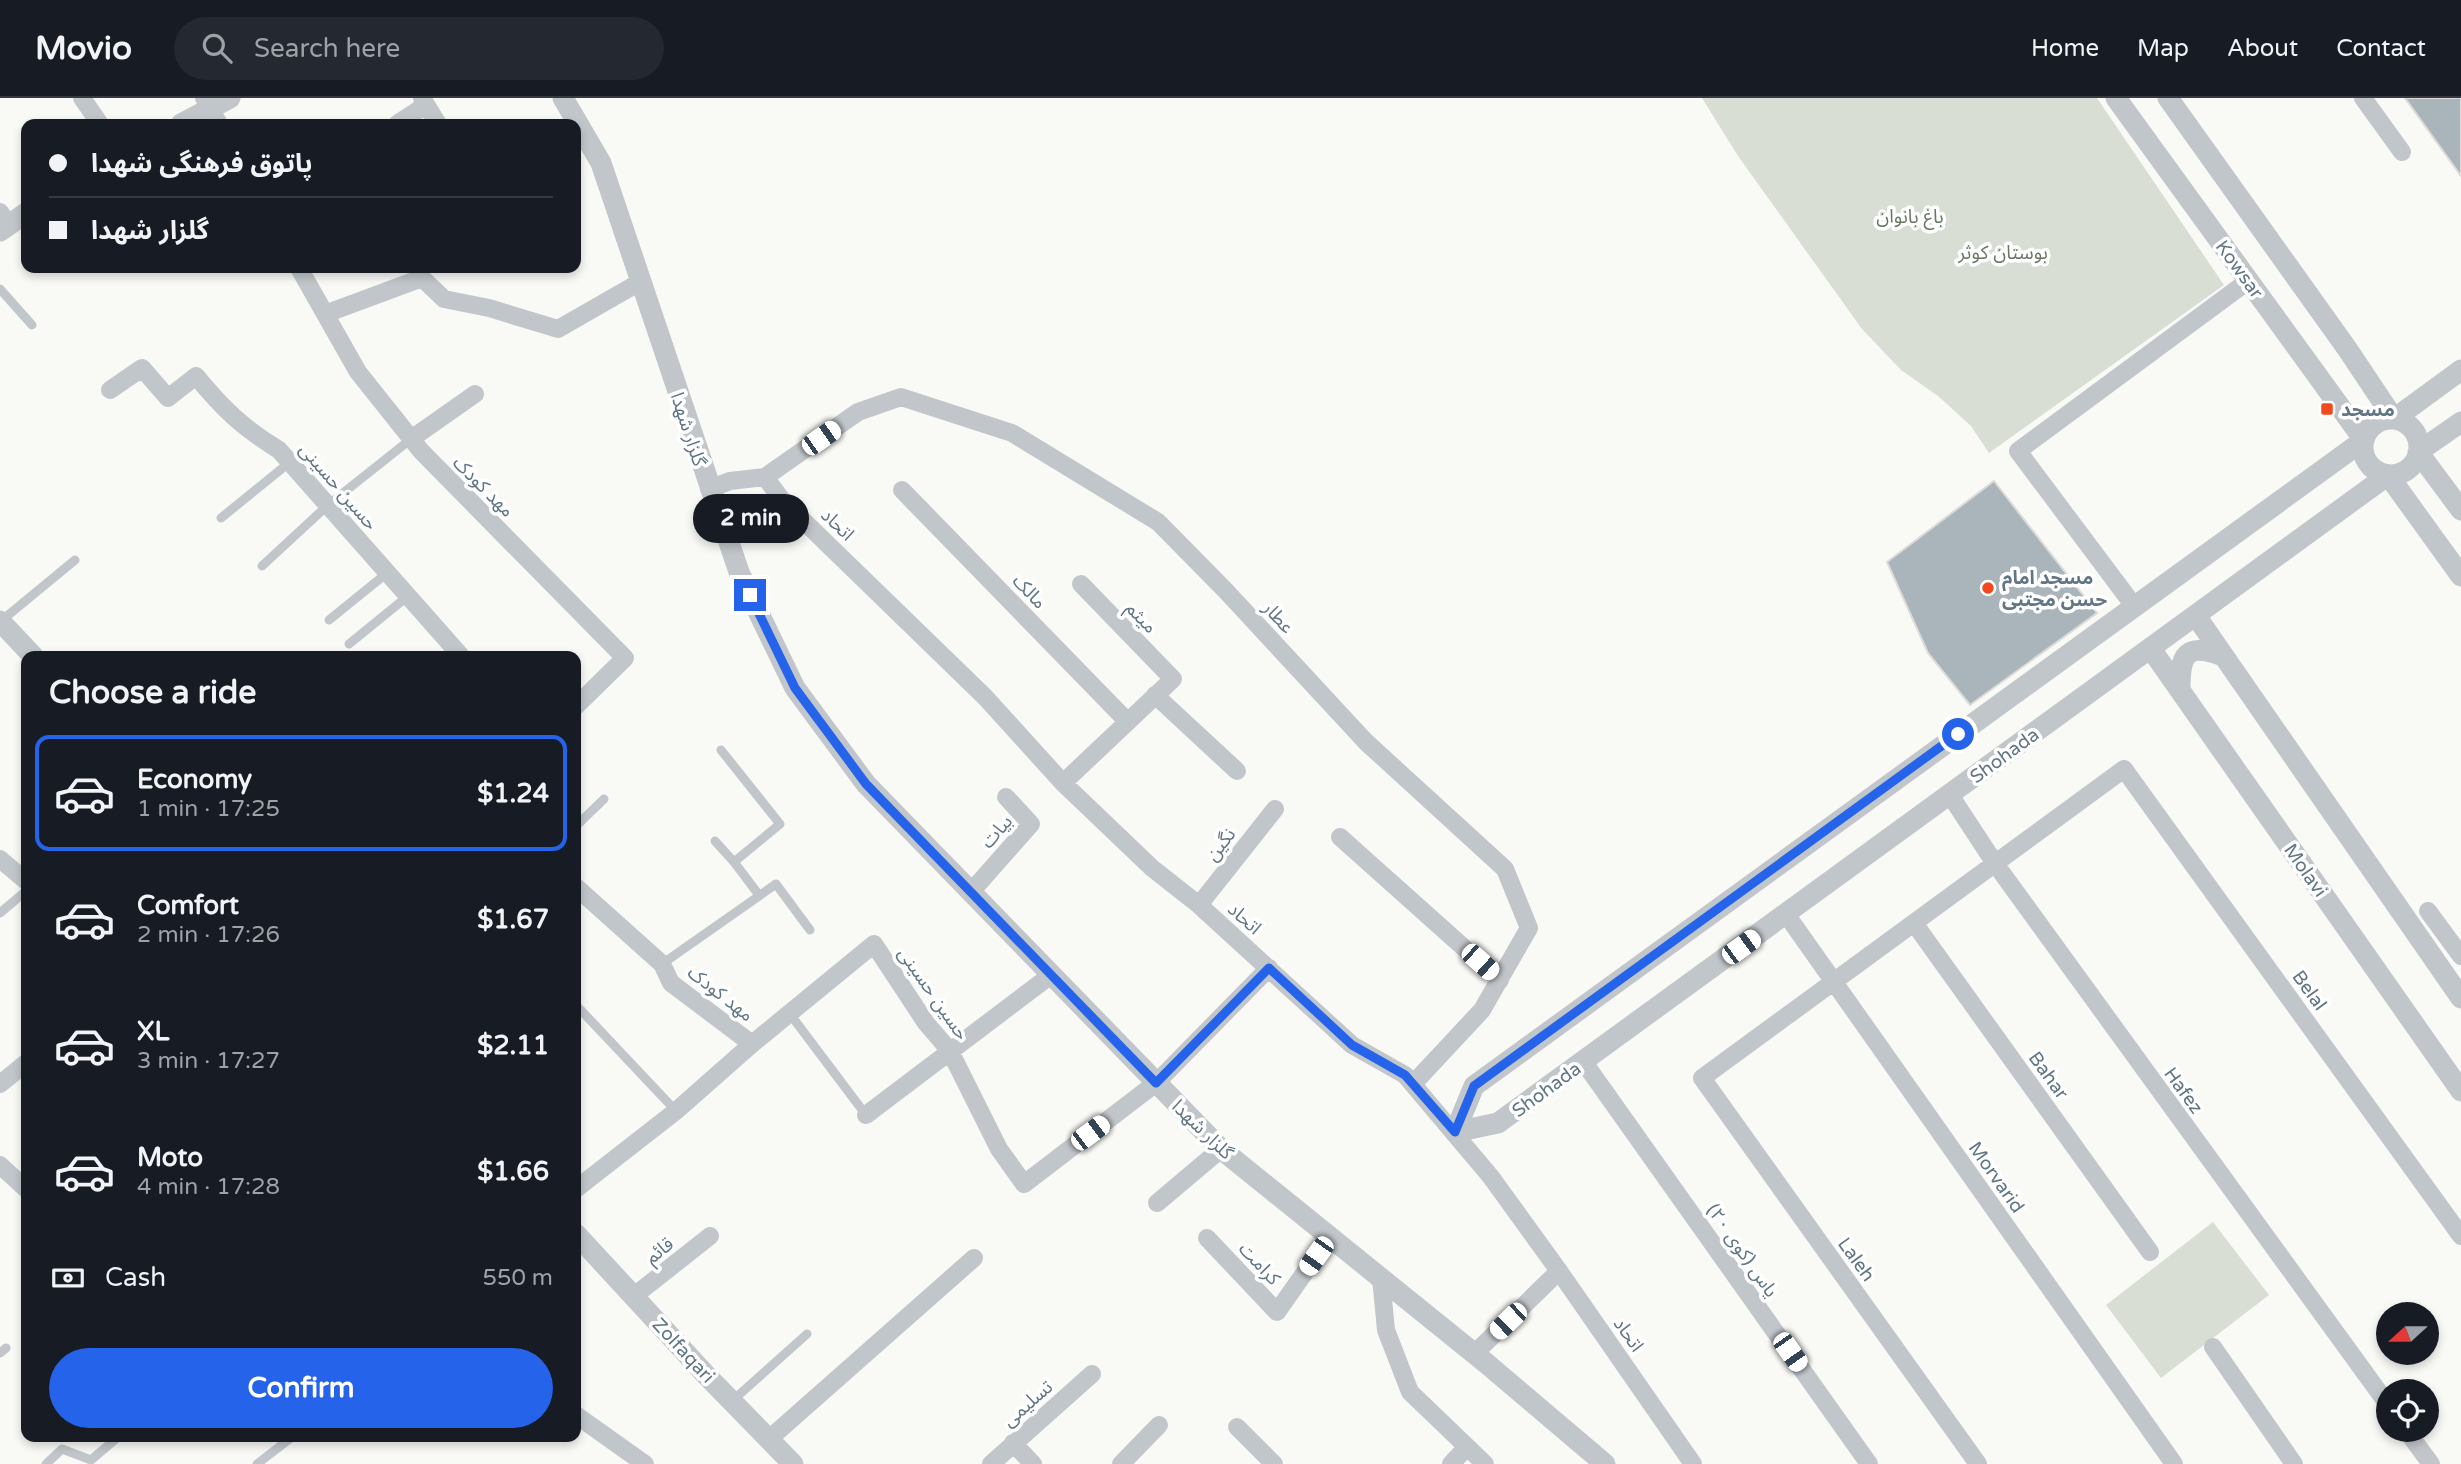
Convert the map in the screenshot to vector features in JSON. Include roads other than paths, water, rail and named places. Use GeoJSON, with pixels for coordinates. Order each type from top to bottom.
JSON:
{"type":"FeatureCollection","features":[{"type":"Feature","properties":{"kind":"street"},"geometry":{"type":"LineString","coordinates":[[82,98],[97,119]]}},
{"type":"Feature","properties":{"kind":"street"},"geometry":{"type":"LineString","coordinates":[[193,119],[230,98]]}},
{"type":"Feature","properties":{"kind":"street","name":"گلزار شهدا"},"geometry":{"type":"LineString","coordinates":[[563,98],[575,119]]}},
{"type":"Feature","properties":{"kind":"street","name":"Kowsar"},"geometry":{"type":"LineString","coordinates":[[2116,98],[2364,440]]}},
{"type":"Feature","properties":{"kind":"street"},"geometry":{"type":"LineString","coordinates":[[2168,98],[2348,350],[2394,419],[2410,427],[2416,434],[2418,452],[2461,510]]}},
{"type":"Feature","properties":{"kind":"street"},"geometry":{"type":"LineString","coordinates":[[2363,98],[2402,152]]}},
{"type":"Feature","properties":{"kind":"street"},"geometry":{"type":"LineString","coordinates":[[403,119],[424,102],[435,119]]}},
{"type":"Feature","properties":{"kind":"street","name":"گلزار شهدا"},"geometry":{"type":"LineString","coordinates":[[581,129],[601,163],[739,572],[795,688],[866,784],[1221,1149],[1605,1464]]}},
{"type":"Feature","properties":{"kind":"street","name":"مهد کودک"},"geometry":{"type":"LineString","coordinates":[[302,273],[358,372],[421,451],[625,658],[581,701]]}},
{"type":"Feature","properties":{"kind":"street"},"geometry":{"type":"LineString","coordinates":[[325,314],[426,273],[444,299],[489,308],[558,328],[640,282]]}},
{"type":"Feature","properties":{"kind":"street"},"geometry":{"type":"LineString","coordinates":[[2134,606],[2018,451],[2248,281]]}},
{"type":"Feature","properties":{"kind":"street","name":"حسین حسینی"},"geometry":{"type":"LineString","coordinates":[[110,390],[142,368],[168,398],[196,376],[220,406],[248,431],[279,450],[457,651]]}},
{"type":"Feature","properties":{"kind":"street"},"geometry":{"type":"LineString","coordinates":[[2461,370],[2394,419],[2372,426],[2362,448],[2367,463],[2380,474],[2404,472],[2411,467],[2418,452],[2461,422]]}},
{"type":"Feature","properties":{"kind":"street"},"geometry":{"type":"LineString","coordinates":[[411,439],[475,394]]}},
{"type":"Feature","properties":{"kind":"street","name":"عطار"},"geometry":{"type":"LineString","coordinates":[[765,477],[858,412],[901,397],[1012,433],[1158,522],[1366,742],[1505,869],[1529,928],[1482,1010],[1413,1084]]}},
{"type":"Feature","properties":{"kind":"street"},"geometry":{"type":"LineString","coordinates":[[1455,1132],[1474,1086],[2364,440]]}},
{"type":"Feature","properties":{"kind":"street"},"geometry":{"type":"LineString","coordinates":[[2388,475],[2461,576]]}},
{"type":"Feature","properties":{"kind":"street","name":"Shohada"},"geometry":{"type":"LineString","coordinates":[[1455,1132],[1498,1123],[2388,475]]}},
{"type":"Feature","properties":{"kind":"street"},"geometry":{"type":"LineString","coordinates":[[709,489],[730,481],[765,477]]}},
{"type":"Feature","properties":{"kind":"street","name":"اتحاد"},"geometry":{"type":"LineString","coordinates":[[765,477],[782,500],[985,697],[1063,783],[1152,869],[1199,905],[1352,1045],[1405,1075],[1455,1132],[1559,1271],[1693,1464]]}},
{"type":"Feature","properties":{"kind":"street","name":"مالک"},"geometry":{"type":"LineString","coordinates":[[902,490],[1127,721]]}},
{"type":"Feature","properties":{"kind":"street","name":"میثم"},"geometry":{"type":"LineString","coordinates":[[1081,584],[1173,679],[1155,695]]}},
{"type":"Feature","properties":{"kind":"street"},"geometry":{"type":"LineString","coordinates":[[2196,617],[2461,998]]}},
{"type":"Feature","properties":{"kind":"street"},"geometry":{"type":"LineString","coordinates":[[0,622],[28,651]]}},
{"type":"Feature","properties":{"kind":"street","name":"Molavi"},"geometry":{"type":"LineString","coordinates":[[2151,649],[2461,1091]]}},
{"type":"Feature","properties":{"kind":"street"},"geometry":{"type":"LineString","coordinates":[[2180,690],[2183,657],[2193,651],[2206,650],[2223,656]]}},
{"type":"Feature","properties":{"kind":"street"},"geometry":{"type":"LineString","coordinates":[[1063,783],[1155,695],[1237,771]]}},
{"type":"Feature","properties":{"kind":"street","name":"Belal"},"geometry":{"type":"LineString","coordinates":[[1994,862],[2124,769],[2461,1236]]}},
{"type":"Feature","properties":{"kind":"street","name":"Hafez"},"geometry":{"type":"LineString","coordinates":[[1950,795],[1994,862],[2376,1388]]}},
{"type":"Feature","properties":{"kind":"street","name":"بیات"},"geometry":{"type":"LineString","coordinates":[[970,893],[1031,824],[1006,797]]}},
{"type":"Feature","properties":{"kind":"street","name":"نگین"},"geometry":{"type":"LineString","coordinates":[[1199,905],[1275,809]]}},
{"type":"Feature","properties":{"kind":"street"},"geometry":{"type":"LineString","coordinates":[[1340,837],[1500,980]]}},
{"type":"Feature","properties":{"kind":"street"},"geometry":{"type":"LineString","coordinates":[[0,859],[21,877]]}},
{"type":"Feature","properties":{"kind":"street"},"geometry":{"type":"LineString","coordinates":[[1834,982],[1994,862]]}},
{"type":"Feature","properties":{"kind":"street","name":"مهد کودک"},"geometry":{"type":"LineString","coordinates":[[581,891],[662,964],[671,983],[752,1044]]}},
{"type":"Feature","properties":{"kind":"street"},"geometry":{"type":"LineString","coordinates":[[2427,911],[2461,956]]}},
{"type":"Feature","properties":{"kind":"street","name":"Morvarid"},"geometry":{"type":"LineString","coordinates":[[1786,914],[2174,1464]]}},
{"type":"Feature","properties":{"kind":"street","name":"Bahar"},"geometry":{"type":"LineString","coordinates":[[1914,923],[2150,1252]]}},
{"type":"Feature","properties":{"kind":"street","name":"حسین حسینی"},"geometry":{"type":"LineString","coordinates":[[581,1185],[676,1111],[752,1044],[874,944],[926,1023],[950,1051],[999,1149],[1024,1184],[1156,1083]]}},
{"type":"Feature","properties":{"kind":"street"},"geometry":{"type":"LineString","coordinates":[[1156,1083],[1269,968]]}},
{"type":"Feature","properties":{"kind":"street"},"geometry":{"type":"LineString","coordinates":[[866,1115],[1051,975]]}},
{"type":"Feature","properties":{"kind":"street","name":"Laleh"},"geometry":{"type":"LineString","coordinates":[[1834,982],[1702,1078],[1978,1464]]}},
{"type":"Feature","properties":{"kind":"street","name":"یاس (کوی ۲۰)"},"geometry":{"type":"LineString","coordinates":[[1583,1061],[1869,1464]]}},
{"type":"Feature","properties":{"kind":"street"},"geometry":{"type":"LineString","coordinates":[[0,1084],[21,1066]]}},
{"type":"Feature","properties":{"kind":"street"},"geometry":{"type":"LineString","coordinates":[[1157,1203],[1221,1149]]}},
{"type":"Feature","properties":{"kind":"street"},"geometry":{"type":"LineString","coordinates":[[0,1165],[21,1184]]}},
{"type":"Feature","properties":{"kind":"street","name":"قائم"},"geometry":{"type":"LineString","coordinates":[[634,1296],[710,1236]]}},
{"type":"Feature","properties":{"kind":"street","name":"کرامت"},"geometry":{"type":"LineString","coordinates":[[1208,1238],[1276,1312],[1329,1238]]}},
{"type":"Feature","properties":{"kind":"street","name":"Zolfaqari"},"geometry":{"type":"LineString","coordinates":[[581,1239],[793,1464]]}},
{"type":"Feature","properties":{"kind":"street"},"geometry":{"type":"LineString","coordinates":[[769,1439],[974,1258]]}},
{"type":"Feature","properties":{"kind":"street"},"geometry":{"type":"LineString","coordinates":[[1474,1354],[1559,1271]]}},
{"type":"Feature","properties":{"kind":"street"},"geometry":{"type":"LineString","coordinates":[[1381,1278],[1386,1330],[1410,1392],[1485,1464]]}},
{"type":"Feature","properties":{"kind":"street"},"geometry":{"type":"LineString","coordinates":[[2213,1348],[2294,1464]]}},
{"type":"Feature","properties":{"kind":"street","name":"تسلیمی"},"geometry":{"type":"LineString","coordinates":[[991,1464],[1092,1374]]}},
{"type":"Feature","properties":{"kind":"street"},"geometry":{"type":"LineString","coordinates":[[581,1419],[645,1464]]}},
{"type":"Feature","properties":{"kind":"street"},"geometry":{"type":"LineString","coordinates":[[1121,1464],[1159,1425]]}},
{"type":"Feature","properties":{"kind":"street"},"geometry":{"type":"LineString","coordinates":[[1237,1427],[1274,1464]]}},
{"type":"Feature","properties":{"kind":"street"},"geometry":{"type":"LineString","coordinates":[[2415,1442],[2431,1464]]}},
{"type":"Feature","properties":{"kind":"street"},"geometry":{"type":"LineString","coordinates":[[1013,1443],[1032,1464]]}},
{"type":"Feature","properties":{"kind":"street"},"geometry":{"type":"LineString","coordinates":[[1451,1464],[1466,1448]]}},
{"type":"Feature","properties":{"kind":"lane"},"geometry":{"type":"LineString","coordinates":[[0,289],[32,325]]}},
{"type":"Feature","properties":{"kind":"lane"},"geometry":{"type":"LineString","coordinates":[[262,566],[328,505],[411,439]]}},
{"type":"Feature","properties":{"kind":"lane"},"geometry":{"type":"LineString","coordinates":[[221,518],[290,463]]}},
{"type":"Feature","properties":{"kind":"lane"},"geometry":{"type":"LineString","coordinates":[[0,622],[75,560]]}},
{"type":"Feature","properties":{"kind":"lane"},"geometry":{"type":"LineString","coordinates":[[329,620],[387,573]]}},
{"type":"Feature","properties":{"kind":"lane"},"geometry":{"type":"LineString","coordinates":[[349,644],[408,596]]}},
{"type":"Feature","properties":{"kind":"lane"},"geometry":{"type":"LineString","coordinates":[[721,750],[780,824],[734,862]]}},
{"type":"Feature","properties":{"kind":"lane"},"geometry":{"type":"LineString","coordinates":[[581,820],[604,799]]}},
{"type":"Feature","properties":{"kind":"lane"},"geometry":{"type":"LineString","coordinates":[[715,841],[759,895]]}},
{"type":"Feature","properties":{"kind":"lane"},"geometry":{"type":"LineString","coordinates":[[662,964],[776,884],[810,930]]}},
{"type":"Feature","properties":{"kind":"lane"},"geometry":{"type":"LineString","coordinates":[[0,914],[21,895]]}},
{"type":"Feature","properties":{"kind":"lane"},"geometry":{"type":"LineString","coordinates":[[581,1010],[676,1111]]}},
{"type":"Feature","properties":{"kind":"lane"},"geometry":{"type":"LineString","coordinates":[[790,1014],[866,1115]]}},
{"type":"Feature","properties":{"kind":"lane"},"geometry":{"type":"LineString","coordinates":[[732,1401],[807,1334]]}},
{"type":"Feature","properties":{"kind":"lane"},"geometry":{"type":"LineString","coordinates":[[46,1464],[62,1449],[91,1460],[112,1442]]}},
{"type":"Feature","properties":{"kind":"lane"},"geometry":{"type":"LineString","coordinates":[[257,1464],[286,1442]]}},
{"type":"Feature","properties":{"kind":"place","name":"مسجد"},"geometry":{"type":"Point","coordinates":[2327,409]}},
{"type":"Feature","properties":{"kind":"place","name":"مسجد امام حسن مجتبی"},"geometry":{"type":"Point","coordinates":[1988,588]}},
{"type":"Feature","properties":{"kind":"park label","name":"باغ بانوان"},"geometry":{"type":"Point","coordinates":[1910,216]}},
{"type":"Feature","properties":{"kind":"park label","name":"بوستان کوثر"},"geometry":{"type":"Point","coordinates":[2003,252]}}]}
